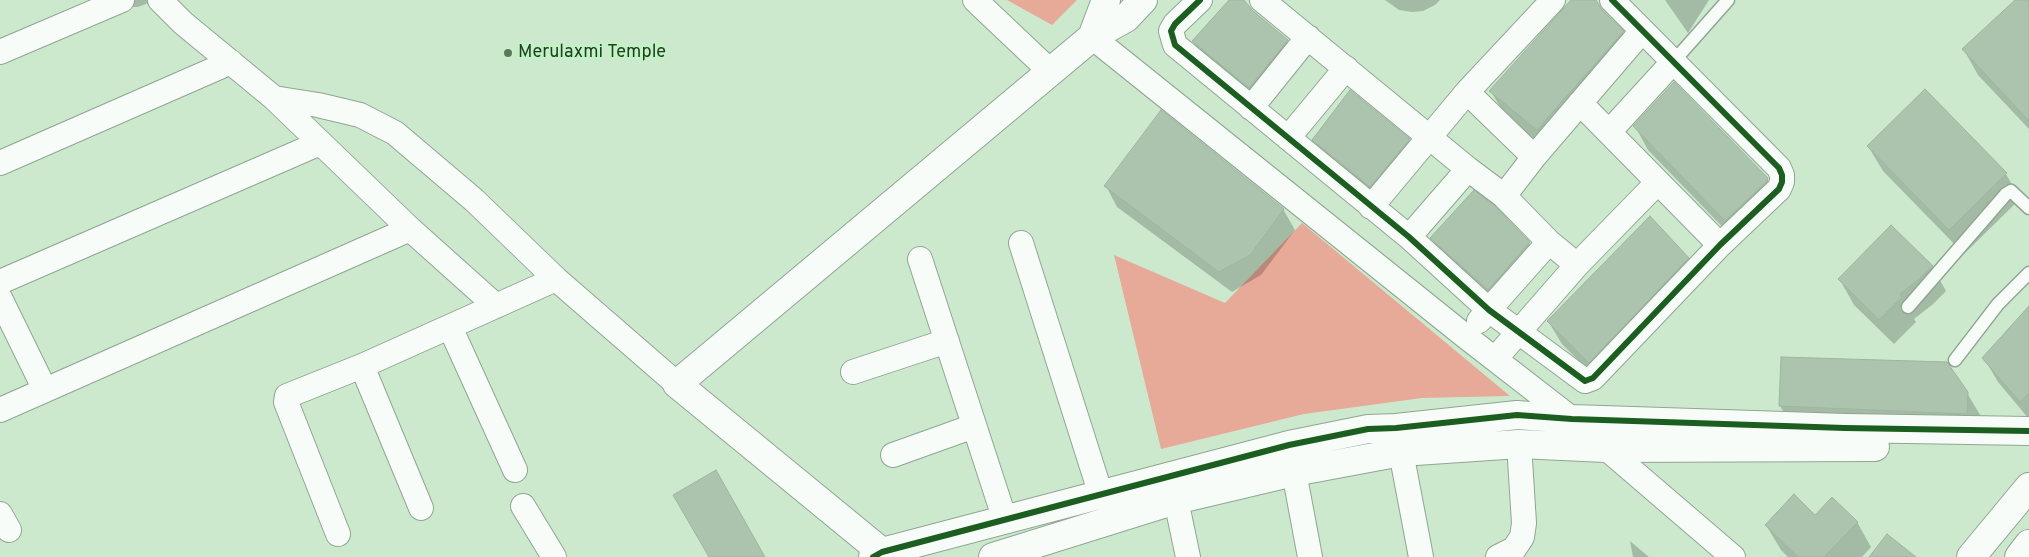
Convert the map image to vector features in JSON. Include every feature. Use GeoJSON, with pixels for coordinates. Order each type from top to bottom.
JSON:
{"type":"FeatureCollection","features":[{"type":"Feature","properties":{"kind":"street"},"geometry":{"type":"LineString","coordinates":[[3,44],[85,7],[122,0]]}},
{"type":"Feature","properties":{"kind":"street"},"geometry":{"type":"LineString","coordinates":[[160,0],[184,23],[274,98],[410,229],[496,306]]}},
{"type":"Feature","properties":{"kind":"street"},"geometry":{"type":"LineString","coordinates":[[975,0],[1051,72]]}},
{"type":"Feature","properties":{"kind":"street"},"geometry":{"type":"LineString","coordinates":[[1092,37],[1106,0]]}},
{"type":"Feature","properties":{"kind":"street"},"geometry":{"type":"LineString","coordinates":[[677,384],[1092,37],[1126,18],[1143,0]]}},
{"type":"Feature","properties":{"kind":"street"},"geometry":{"type":"LineString","coordinates":[[1200,0],[1175,24],[1171,31],[1175,45],[1410,237],[1489,310],[1585,381],[1590,380],[1720,245],[1778,189],[1782,182],[1779,168],[1612,0]]}},
{"type":"Feature","properties":{"kind":"street"},"geometry":{"type":"LineString","coordinates":[[1262,0],[1468,169],[1504,196],[1550,242],[1577,265]]}},
{"type":"Feature","properties":{"kind":"street"},"geometry":{"type":"LineString","coordinates":[[1371,207],[1467,92],[1553,0]]}},
{"type":"Feature","properties":{"kind":"street"},"geometry":{"type":"LineString","coordinates":[[1504,196],[1534,157],[1642,31]]}},
{"type":"Feature","properties":{"kind":"street"},"geometry":{"type":"LineString","coordinates":[[1092,37],[1465,336],[1572,419],[1733,557]]}},
{"type":"Feature","properties":{"kind":"street"},"geometry":{"type":"LineString","coordinates":[[1251,108],[1308,37]]}},
{"type":"Feature","properties":{"kind":"street"},"geometry":{"type":"LineString","coordinates":[[0,163],[231,62]]}},
{"type":"Feature","properties":{"kind":"street"},"geometry":{"type":"LineString","coordinates":[[1609,132],[1673,62]]}},
{"type":"Feature","properties":{"kind":"street"},"geometry":{"type":"LineString","coordinates":[[1288,138],[1346,68]]}},
{"type":"Feature","properties":{"kind":"street"},"geometry":{"type":"LineString","coordinates":[[1467,92],[1534,157]]}},
{"type":"Feature","properties":{"kind":"street"},"geometry":{"type":"LineString","coordinates":[[274,98],[318,105],[360,115],[395,133],[474,200],[556,279],[677,384],[881,555],[1288,445],[1368,429],[1517,415],[1572,419],[1845,428],[2029,431]]}},
{"type":"Feature","properties":{"kind":"street"},"geometry":{"type":"LineString","coordinates":[[1580,103],[1720,245]]}},
{"type":"Feature","properties":{"kind":"street"},"geometry":{"type":"LineString","coordinates":[[0,282],[320,143]]}},
{"type":"Feature","properties":{"kind":"street"},"geometry":{"type":"LineString","coordinates":[[1410,237],[1468,169]]}},
{"type":"Feature","properties":{"kind":"street"},"geometry":{"type":"LineString","coordinates":[[1495,359],[1577,265],[1658,182]]}},
{"type":"Feature","properties":{"kind":"street"},"geometry":{"type":"LineString","coordinates":[[0,410],[410,229]]}},
{"type":"Feature","properties":{"kind":"street"},"geometry":{"type":"LineString","coordinates":[[1465,336],[1550,242]]}},
{"type":"Feature","properties":{"kind":"street"},"geometry":{"type":"LineString","coordinates":[[1021,243],[1101,495]]}},
{"type":"Feature","properties":{"kind":"street"},"geometry":{"type":"LineString","coordinates":[[920,259],[1005,520]]}},
{"type":"Feature","properties":{"kind":"street"},"geometry":{"type":"LineString","coordinates":[[338,534],[285,398],[362,366],[556,279]]}},
{"type":"Feature","properties":{"kind":"street"},"geometry":{"type":"LineString","coordinates":[[0,298],[46,390]]}},
{"type":"Feature","properties":{"kind":"street"},"geometry":{"type":"LineString","coordinates":[[450,327],[515,470]]}},
{"type":"Feature","properties":{"kind":"street"},"geometry":{"type":"LineString","coordinates":[[853,372],[947,341]]}},
{"type":"Feature","properties":{"kind":"street"},"geometry":{"type":"LineString","coordinates":[[362,366],[421,508]]}},
{"type":"Feature","properties":{"kind":"street"},"geometry":{"type":"LineString","coordinates":[[893,455],[974,426]]}},
{"type":"Feature","properties":{"kind":"street"},"geometry":{"type":"LineString","coordinates":[[993,557],[1176,500],[1294,472],[1401,452],[1519,444],[1605,448],[1982,447],[2029,443]]}},
{"type":"Feature","properties":{"kind":"street"},"geometry":{"type":"LineString","coordinates":[[1498,557],[1514,549],[1522,537],[1524,523],[1519,444]]}},
{"type":"Feature","properties":{"kind":"street"},"geometry":{"type":"LineString","coordinates":[[1401,452],[1421,557]]}},
{"type":"Feature","properties":{"kind":"street"},"geometry":{"type":"LineString","coordinates":[[1294,472],[1310,557]]}},
{"type":"Feature","properties":{"kind":"street"},"geometry":{"type":"LineString","coordinates":[[1971,557],[2029,486]]}},
{"type":"Feature","properties":{"kind":"street"},"geometry":{"type":"LineString","coordinates":[[1176,500],[1188,557]]}},
{"type":"Feature","properties":{"kind":"street"},"geometry":{"type":"LineString","coordinates":[[523,506],[554,557]]}},
{"type":"Feature","properties":{"kind":"street"},"geometry":{"type":"LineString","coordinates":[[2019,557],[2029,544]]}},
{"type":"Feature","properties":{"kind":"lane"},"geometry":{"type":"LineString","coordinates":[[1673,62],[1728,0]]}},
{"type":"Feature","properties":{"kind":"lane"},"geometry":{"type":"LineString","coordinates":[[1908,307],[2006,194],[2011,191],[2029,208]]}},
{"type":"Feature","properties":{"kind":"lane"},"geometry":{"type":"LineString","coordinates":[[1955,360],[1998,304],[2029,273]]}},
{"type":"Feature","properties":{"kind":"shaded area"},"geometry":{"type":"Polygon","coordinates":[[[1007,0],[1077,0],[1052,25],[1007,0]]]}},
{"type":"Feature","properties":{"kind":"shaded area"},"geometry":{"type":"Polygon","coordinates":[[[1302,223],[1510,396],[1422,398],[1304,414],[1161,449],[1114,255],[1225,303],[1302,223]]]}},
{"type":"Feature","properties":{"kind":"building"},"geometry":{"type":"Polygon","coordinates":[[[1229,0],[1244,0],[1253,11],[1288,40],[1249,88],[1192,41],[1229,0]]]}},
{"type":"Feature","properties":{"kind":"building"},"geometry":{"type":"Polygon","coordinates":[[[1571,0],[1596,0],[1602,10],[1624,31],[1537,130],[1489,91],[1571,0]]]}},
{"type":"Feature","properties":{"kind":"building"},"geometry":{"type":"Polygon","coordinates":[[[2015,0],[2029,0],[2029,121],[1962,49],[2015,0]]]}},
{"type":"Feature","properties":{"kind":"building"},"geometry":{"type":"Polygon","coordinates":[[[1674,82],[1768,178],[1725,221],[1633,126],[1674,82]]]}},
{"type":"Feature","properties":{"kind":"building"},"geometry":{"type":"Polygon","coordinates":[[[1925,89],[2007,173],[1949,230],[1867,146],[1925,89]]]}},
{"type":"Feature","properties":{"kind":"building"},"geometry":{"type":"Polygon","coordinates":[[[1350,90],[1410,139],[1370,187],[1312,140],[1350,90]]]}},
{"type":"Feature","properties":{"kind":"building"},"geometry":{"type":"Polygon","coordinates":[[[1161,110],[1284,209],[1250,255],[1219,272],[1104,186],[1161,110]]]}},
{"type":"Feature","properties":{"kind":"building"},"geometry":{"type":"Polygon","coordinates":[[[1474,190],[1495,206],[1530,242],[1488,290],[1430,238],[1474,190]]]}},
{"type":"Feature","properties":{"kind":"building"},"geometry":{"type":"Polygon","coordinates":[[[1650,216],[1689,258],[1589,363],[1547,321],[1650,216]]]}},
{"type":"Feature","properties":{"kind":"building"},"geometry":{"type":"Polygon","coordinates":[[[1891,225],[1933,266],[1900,294],[1902,297],[1879,320],[1838,279],[1891,225]]]}},
{"type":"Feature","properties":{"kind":"building"},"geometry":{"type":"Polygon","coordinates":[[[2029,306],[2029,393],[2020,402],[1982,358],[2029,306]]]}},
{"type":"Feature","properties":{"kind":"building"},"geometry":{"type":"Polygon","coordinates":[[[1781,357],[1947,362],[1968,392],[1967,414],[1779,406],[1781,357]]]}},
{"type":"Feature","properties":{"kind":"building"},"geometry":{"type":"Polygon","coordinates":[[[716,470],[765,557],[709,557],[673,495],[716,470]]]}},
{"type":"Feature","properties":{"kind":"building"},"geometry":{"type":"Polygon","coordinates":[[[1794,494],[1815,515],[1832,497],[1858,522],[1824,557],[1798,557],[1765,525],[1794,494]]]}},
{"type":"Feature","properties":{"kind":"building"},"geometry":{"type":"Polygon","coordinates":[[[1887,534],[1916,557],[1869,557],[1887,534]]]}},
{"type":"Feature","properties":{"kind":"cycle path"},"geometry":{"type":"LineString","coordinates":[[1200,0],[1175,24],[1171,31],[1175,45],[1409,237],[1489,310],[1585,381],[1593,378],[1720,245],[1779,189],[1782,182],[1779,168],[1612,0]]}},
{"type":"Feature","properties":{"kind":"cycle path"},"geometry":{"type":"LineString","coordinates":[[873,557],[882,552],[1289,445],[1368,429],[1396,428],[1517,415],[1572,419],[1845,428],[2029,431]]}},
{"type":"Feature","properties":{"kind":"place","name":"Merulaxmi Temple"},"geometry":{"type":"Point","coordinates":[508,53]}}]}
